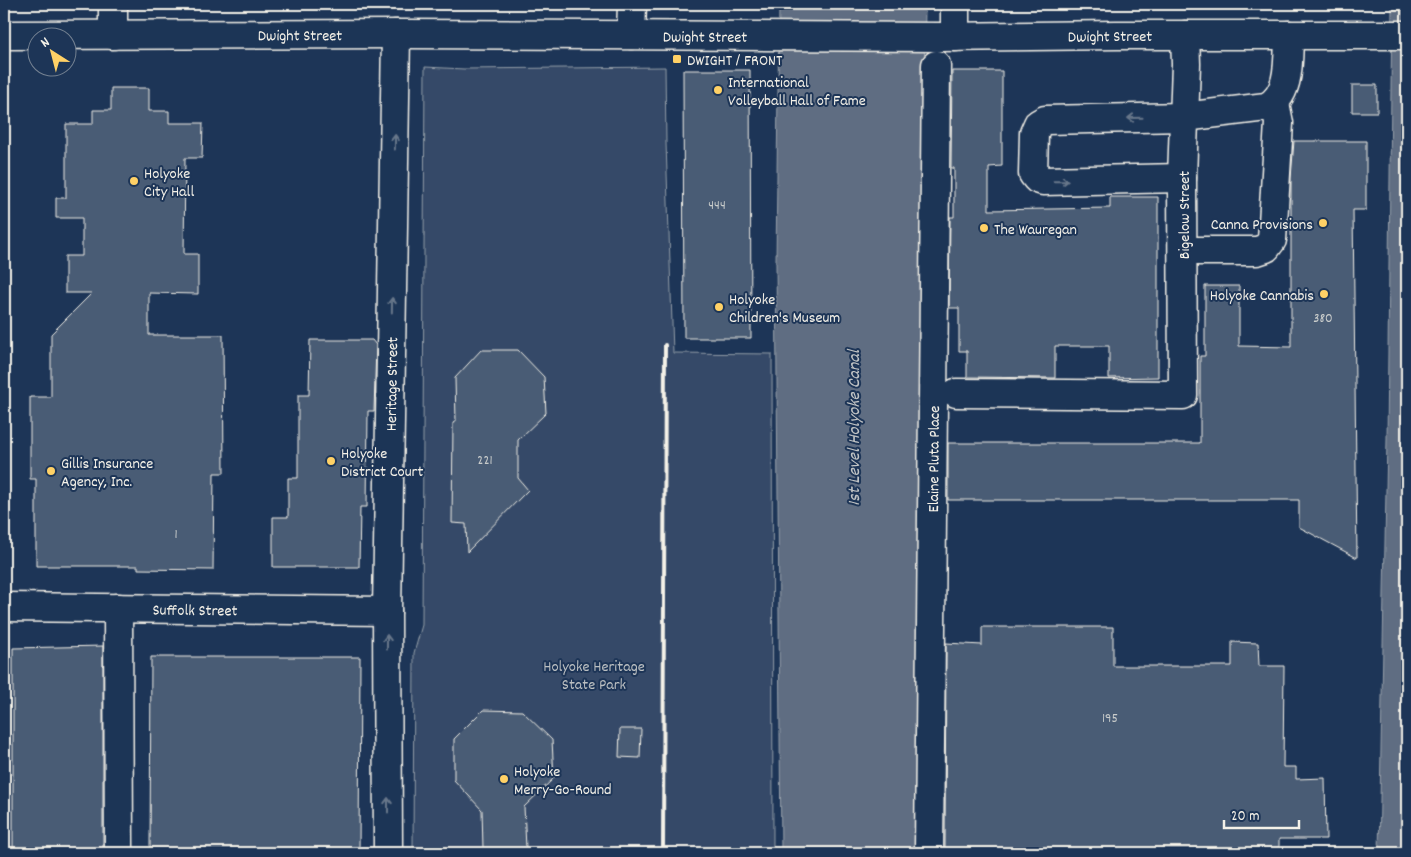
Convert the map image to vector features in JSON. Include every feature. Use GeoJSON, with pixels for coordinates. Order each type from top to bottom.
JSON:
{"type":"FeatureCollection","features":[{"type":"Feature","properties":{"kind":"street"},"geometry":{"type":"LineString","coordinates":[[113,4],[113,34]]}},
{"type":"Feature","properties":{"kind":"street"},"geometry":{"type":"LineString","coordinates":[[631,35],[632,4]]}},
{"type":"Feature","properties":{"kind":"street"},"geometry":{"type":"LineString","coordinates":[[947,37],[955,4]]}},
{"type":"Feature","properties":{"kind":"street","name":"Dwight Street"},"geometry":{"type":"LineString","coordinates":[[4,35],[396,34],[947,37],[1407,35]]}},
{"type":"Feature","properties":{"kind":"street","name":"Heritage Street"},"geometry":{"type":"LineString","coordinates":[[388,853],[387,611],[396,34]]}},
{"type":"Feature","properties":{"kind":"street","name":"Bigelow Street"},"geometry":{"type":"LineString","coordinates":[[956,394],[1183,395],[1182,178],[1186,64],[1185,35]]}},
{"type":"Feature","properties":{"kind":"street"},"geometry":{"type":"LineString","coordinates":[[1182,178],[1043,181],[1037,179],[1033,174],[1034,133],[1038,124],[1045,120],[1184,117],[1266,107],[1275,103],[1284,89],[1288,64],[1289,35]]}},
{"type":"Feature","properties":{"kind":"street","name":"Elaine Pluta Place"},"geometry":{"type":"LineString","coordinates":[[929,853],[936,65]]}},
{"type":"Feature","properties":{"kind":"street"},"geometry":{"type":"LineString","coordinates":[[1183,251],[1257,251],[1266,248],[1272,240],[1279,123],[1275,103]]}},
{"type":"Feature","properties":{"kind":"street","name":"Suffolk Street"},"geometry":{"type":"LineString","coordinates":[[4,607],[387,611]]}},
{"type":"Feature","properties":{"kind":"street"},"geometry":{"type":"LineString","coordinates":[[118,608],[118,853]]}},
{"type":"Feature","properties":{"kind":"green space","name":"Holyoke Heritage State Park"},"geometry":{"type":"Polygon","coordinates":[[[425,67],[464,69],[665,67],[673,353],[772,354],[773,853],[413,853],[414,653],[422,625],[425,67]]]}},
{"type":"Feature","properties":{"kind":"water","name":"1st Level Holyoke Canal"},"geometry":{"type":"Polygon","coordinates":[[[779,4],[925,4],[916,853],[781,853],[776,262],[779,4]]]}},
{"type":"Feature","properties":{"kind":"water"},"geometry":{"type":"Polygon","coordinates":[[[1392,4],[1407,4],[1407,853],[1379,853],[1387,439],[1392,4]]]}},
{"type":"Feature","properties":{"kind":"building"},"geometry":{"type":"Polygon","coordinates":[[[683,70],[750,70],[751,338],[684,338],[683,70]]]}},
{"type":"Feature","properties":{"kind":"building","name":"The Wauregan"},"geometry":{"type":"Polygon","coordinates":[[[952,71],[1002,71],[1002,166],[989,167],[989,210],[1110,208],[1110,197],[1158,197],[1158,377],[1109,378],[1109,346],[1055,346],[1055,378],[967,377],[967,351],[959,351],[959,308],[949,308],[950,217],[954,217],[954,168],[951,168],[952,71]]]}},
{"type":"Feature","properties":{"kind":"building"},"geometry":{"type":"Polygon","coordinates":[[[1352,85],[1377,85],[1377,112],[1352,112],[1352,85]]]}},
{"type":"Feature","properties":{"kind":"building"},"geometry":{"type":"Polygon","coordinates":[[[111,88],[149,88],[149,111],[169,111],[169,123],[203,123],[202,158],[185,158],[184,254],[198,254],[198,294],[149,293],[149,335],[223,335],[224,473],[214,473],[213,570],[138,569],[138,566],[36,566],[36,479],[30,479],[30,397],[51,397],[51,334],[92,293],[65,293],[65,256],[82,256],[82,218],[56,218],[56,198],[66,198],[66,124],[93,124],[93,110],[111,110],[111,88]]]}},
{"type":"Feature","properties":{"kind":"building"},"geometry":{"type":"Polygon","coordinates":[[[1294,141],[1366,141],[1366,210],[1353,210],[1357,558],[1299,527],[1299,500],[948,500],[948,443],[1200,443],[1200,356],[1205,356],[1205,286],[1239,286],[1239,346],[1291,347],[1291,178],[1294,141]]]}},
{"type":"Feature","properties":{"kind":"building"},"geometry":{"type":"Polygon","coordinates":[[[310,340],[372,340],[376,345],[374,411],[368,411],[367,507],[360,507],[359,567],[273,567],[273,517],[288,517],[288,478],[298,478],[298,395],[309,395],[310,340]]]}},
{"type":"Feature","properties":{"kind":"building"},"geometry":{"type":"Polygon","coordinates":[[[481,350],[518,350],[544,377],[546,413],[518,440],[518,478],[528,490],[467,552],[466,524],[452,523],[453,423],[456,421],[455,378],[481,350]]]}},
{"type":"Feature","properties":{"kind":"building"},"geometry":{"type":"Polygon","coordinates":[[[982,627],[1113,627],[1113,666],[1232,666],[1232,642],[1258,643],[1259,666],[1284,666],[1283,767],[1296,767],[1296,779],[1325,778],[1326,839],[1279,839],[1279,853],[945,853],[946,643],[982,645],[982,627]]]}},
{"type":"Feature","properties":{"kind":"building"},"geometry":{"type":"Polygon","coordinates":[[[103,646],[103,853],[13,853],[13,648],[103,646]]]}},
{"type":"Feature","properties":{"kind":"building"},"geometry":{"type":"Polygon","coordinates":[[[151,657],[360,657],[359,853],[150,853],[151,657]]]}},
{"type":"Feature","properties":{"kind":"building","name":"Holyoke Merry-Go-Round"},"geometry":{"type":"Polygon","coordinates":[[[483,710],[522,711],[552,740],[554,778],[524,807],[526,848],[483,848],[482,810],[454,780],[454,739],[483,710]]]}},
{"type":"Feature","properties":{"kind":"building"},"geometry":{"type":"Polygon","coordinates":[[[620,729],[641,729],[640,758],[619,757],[620,729]]]}},
{"type":"Feature","properties":{"kind":"railway"},"geometry":{"type":"LineString","coordinates":[[663,853],[665,345]]}},
{"type":"Feature","properties":{"kind":"place","name":"DWIGHT / FRONT"},"geometry":{"type":"Point","coordinates":[677,59]}},
{"type":"Feature","properties":{"kind":"place","name":"International Volleyball Hall of Fame"},"geometry":{"type":"Point","coordinates":[718,90]}},
{"type":"Feature","properties":{"kind":"place","name":"Holyoke City Hall"},"geometry":{"type":"Point","coordinates":[134,181]}},
{"type":"Feature","properties":{"kind":"place","name":"Canna Provisions"},"geometry":{"type":"Point","coordinates":[1323,223]}},
{"type":"Feature","properties":{"kind":"place","name":"The Wauregan"},"geometry":{"type":"Point","coordinates":[984,228]}},
{"type":"Feature","properties":{"kind":"place","name":"Holyoke Cannabis"},"geometry":{"type":"Point","coordinates":[1324,294]}},
{"type":"Feature","properties":{"kind":"place","name":"Holyoke Children's Museum"},"geometry":{"type":"Point","coordinates":[719,307]}},
{"type":"Feature","properties":{"kind":"place","name":"Holyoke District Court"},"geometry":{"type":"Point","coordinates":[331,461]}},
{"type":"Feature","properties":{"kind":"place","name":"Gillis Insurance Agency, Inc."},"geometry":{"type":"Point","coordinates":[51,471]}},
{"type":"Feature","properties":{"kind":"place","name":"Holyoke Merry-Go-Round"},"geometry":{"type":"Point","coordinates":[504,779]}}]}
